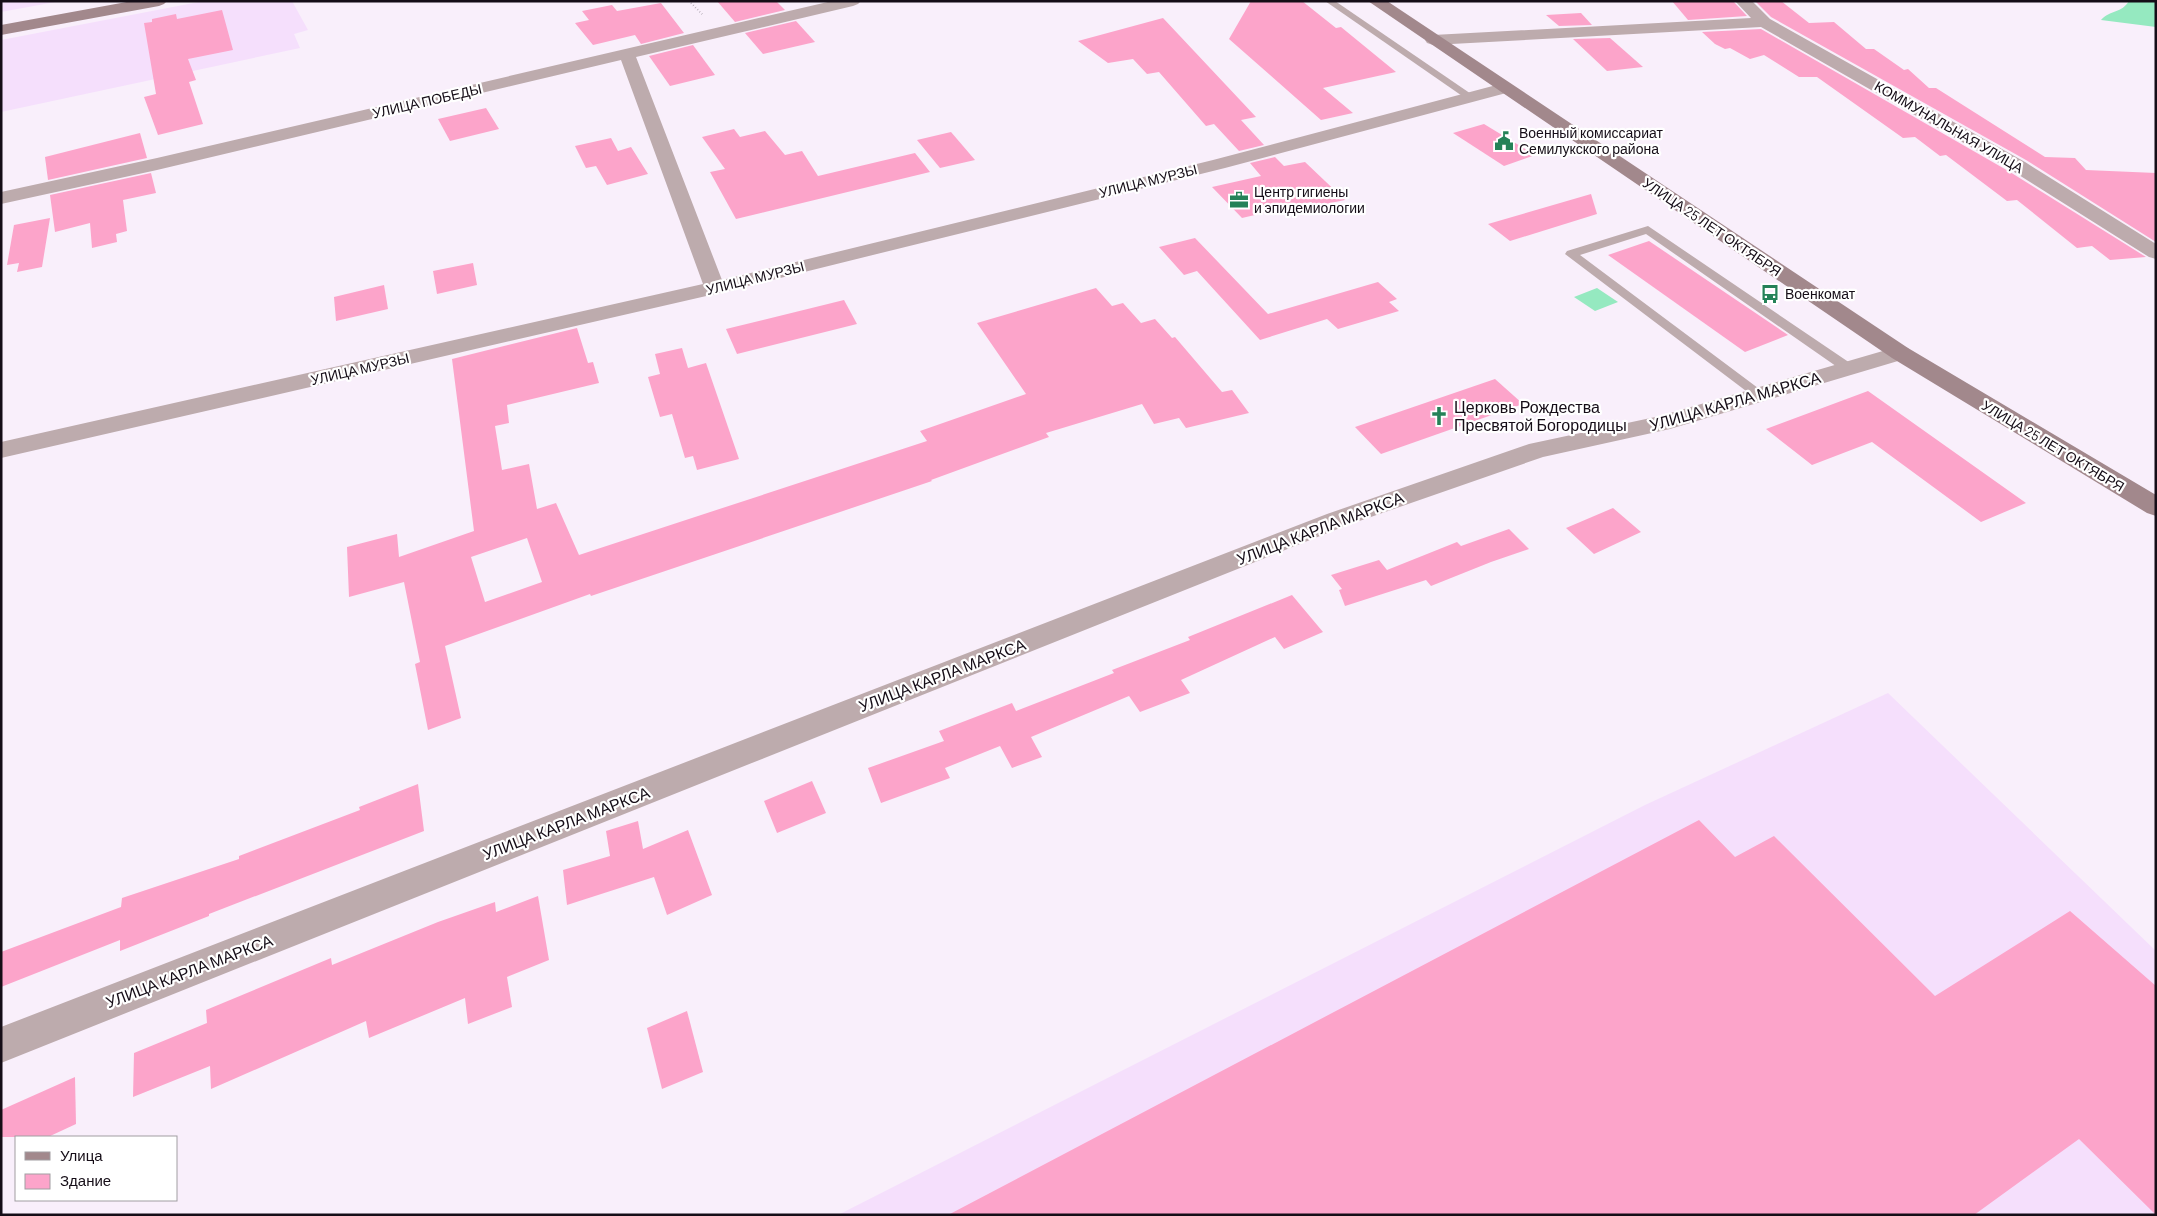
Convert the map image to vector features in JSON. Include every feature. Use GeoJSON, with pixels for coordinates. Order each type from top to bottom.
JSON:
{"type":"FeatureCollection","features":[{"type":"Feature","properties":{"kind":"street"},"geometry":{"type":"LineString","coordinates":[[1,30],[159,1]]}},
{"type":"Feature","properties":{"kind":"street","name":"УЛИЦА ПОБЕДЫ"},"geometry":{"type":"LineString","coordinates":[[1,198],[156,164],[853,1]]}},
{"type":"Feature","properties":{"kind":"street","name":"УЛИЦА 25 ЛЕТ ОКТЯБРЯ"},"geometry":{"type":"LineString","coordinates":[[1376,1],[1900,353],[2156,508]]}},
{"type":"Feature","properties":{"kind":"street","name":"КОММУНАЛЬНАЯ УЛИЦА"},"geometry":{"type":"LineString","coordinates":[[1743,1],[1764,22],[2018,166],[2156,253]]}},
{"type":"Feature","properties":{"kind":"street"},"geometry":{"type":"LineString","coordinates":[[1433,40],[1764,22]]}},
{"type":"Feature","properties":{"kind":"street"},"geometry":{"type":"LineString","coordinates":[[627,54],[715,288]]}},
{"type":"Feature","properties":{"kind":"street","name":"УЛИЦА МУРЗЫ"},"geometry":{"type":"LineString","coordinates":[[1,450],[715,288],[1218,164],[1504,88]]}},
{"type":"Feature","properties":{"kind":"street","name":"УЛИЦА КАРЛА МАРКСА"},"geometry":{"type":"LineString","coordinates":[[1,1045],[1336,520],[1538,450],[1662,423],[1900,353]]}},
{"type":"Feature","properties":{"kind":"lane"},"geometry":{"type":"LineString","coordinates":[[1329,1],[1472,98]]}},
{"type":"Feature","properties":{"kind":"lane"},"geometry":{"type":"LineString","coordinates":[[1759,394],[1571,254],[1648,230],[1848,368]]}},
{"type":"Feature","properties":{"kind":"shaded area"},"geometry":{"type":"Polygon","coordinates":[[[1,1],[61,1],[1,12],[1,1]]]}},
{"type":"Feature","properties":{"kind":"shaded area"},"geometry":{"type":"Polygon","coordinates":[[[204,1],[292,1],[308,30],[294,34],[300,48],[1,112],[1,40],[204,1]]]}},
{"type":"Feature","properties":{"kind":"shaded area"},"geometry":{"type":"Polygon","coordinates":[[[1888,693],[2156,951],[2156,1215],[838,1215],[1645,805],[1888,693]]]}},
{"type":"Feature","properties":{"kind":"green space"},"geometry":{"type":"Polygon","coordinates":[[[2129,1],[2156,1],[2156,27],[2101,20],[2108,14],[2123,8],[2129,1]]]}},
{"type":"Feature","properties":{"kind":"green space"},"geometry":{"type":"Polygon","coordinates":[[[1597,288],[1618,302],[1595,311],[1574,297],[1597,288]]]}},
{"type":"Feature","properties":{"kind":"building"},"geometry":{"type":"Polygon","coordinates":[[[717,1],[776,1],[785,10],[735,22],[717,1]]]}},
{"type":"Feature","properties":{"kind":"building"},"geometry":{"type":"Polygon","coordinates":[[[1251,1],[1302,1],[1336,28],[1341,27],[1396,72],[1323,88],[1353,113],[1321,120],[1229,39],[1251,1]]]}},
{"type":"Feature","properties":{"kind":"building"},"geometry":{"type":"Polygon","coordinates":[[[1672,1],[1733,1],[1747,16],[1688,20],[1672,1]]]}},
{"type":"Feature","properties":{"kind":"building"},"geometry":{"type":"Polygon","coordinates":[[[1755,1],[1781,1],[1809,23],[1834,22],[1866,49],[1874,49],[1904,70],[1908,69],[1929,88],[1936,88],[2045,157],[2075,158],[2086,170],[2156,173],[2156,242],[2026,160],[1771,17],[1755,1]]]}},
{"type":"Feature","properties":{"kind":"building"},"geometry":{"type":"Polygon","coordinates":[[[661,3],[684,33],[641,44],[635,35],[593,45],[575,23],[589,20],[582,11],[612,5],[617,11],[661,3]]]}},
{"type":"Feature","properties":{"kind":"building"},"geometry":{"type":"Polygon","coordinates":[[[222,10],[233,50],[188,59],[196,80],[189,82],[203,124],[158,135],[144,97],[156,94],[144,23],[152,22],[152,19],[176,14],[177,19],[222,10]]]}},
{"type":"Feature","properties":{"kind":"building"},"geometry":{"type":"Polygon","coordinates":[[[1581,13],[1592,25],[1559,26],[1546,15],[1581,13]]]}},
{"type":"Feature","properties":{"kind":"building"},"geometry":{"type":"Polygon","coordinates":[[[1163,18],[1256,117],[1241,120],[1264,145],[1239,151],[1214,124],[1206,126],[1159,72],[1147,74],[1133,59],[1108,63],[1078,41],[1163,18]]]}},
{"type":"Feature","properties":{"kind":"building"},"geometry":{"type":"Polygon","coordinates":[[[796,21],[815,42],[763,54],[745,33],[796,21]]]}},
{"type":"Feature","properties":{"kind":"building"},"geometry":{"type":"Polygon","coordinates":[[[1761,29],[2010,172],[2146,257],[2110,260],[2092,246],[2077,248],[2017,200],[2007,201],[1946,155],[1940,156],[1915,137],[1903,138],[1817,77],[1799,77],[1764,55],[1750,59],[1730,48],[1725,49],[1715,44],[1702,32],[1761,29]]]}},
{"type":"Feature","properties":{"kind":"building"},"geometry":{"type":"Polygon","coordinates":[[[1610,38],[1643,67],[1607,71],[1573,39],[1610,38]]]}},
{"type":"Feature","properties":{"kind":"building"},"geometry":{"type":"Polygon","coordinates":[[[693,45],[715,75],[670,86],[649,56],[693,45]]]}},
{"type":"Feature","properties":{"kind":"building"},"geometry":{"type":"Polygon","coordinates":[[[486,108],[499,129],[450,141],[438,119],[486,108]]]}},
{"type":"Feature","properties":{"kind":"building"},"geometry":{"type":"Polygon","coordinates":[[[1484,124],[1535,155],[1504,166],[1453,133],[1484,124]]]}},
{"type":"Feature","properties":{"kind":"building"},"geometry":{"type":"Polygon","coordinates":[[[734,129],[740,137],[765,131],[785,155],[802,151],[818,176],[915,153],[930,172],[736,219],[710,172],[725,169],[702,137],[734,129]]]}},
{"type":"Feature","properties":{"kind":"building"},"geometry":{"type":"Polygon","coordinates":[[[951,132],[975,160],[940,168],[917,140],[951,132]]]}},
{"type":"Feature","properties":{"kind":"building"},"geometry":{"type":"Polygon","coordinates":[[[140,133],[147,158],[48,180],[45,157],[140,133]]]}},
{"type":"Feature","properties":{"kind":"building"},"geometry":{"type":"Polygon","coordinates":[[[611,138],[618,151],[631,147],[648,174],[607,185],[596,166],[586,168],[575,146],[611,138]]]}},
{"type":"Feature","properties":{"kind":"building"},"geometry":{"type":"Polygon","coordinates":[[[1275,157],[1284,166],[1305,162],[1345,200],[1316,206],[1311,202],[1242,218],[1212,187],[1261,176],[1250,163],[1275,157]]]}},
{"type":"Feature","properties":{"kind":"building"},"geometry":{"type":"Polygon","coordinates":[[[151,173],[156,193],[123,200],[127,231],[116,234],[117,242],[92,248],[90,223],[55,232],[50,195],[151,173]]]}},
{"type":"Feature","properties":{"kind":"building"},"geometry":{"type":"Polygon","coordinates":[[[1591,194],[1597,214],[1510,241],[1488,224],[1591,194]]]}},
{"type":"Feature","properties":{"kind":"building"},"geometry":{"type":"Polygon","coordinates":[[[50,218],[42,267],[17,272],[19,263],[7,265],[14,225],[50,218]]]}},
{"type":"Feature","properties":{"kind":"building"},"geometry":{"type":"Polygon","coordinates":[[[1195,238],[1268,314],[1378,282],[1397,299],[1389,302],[1399,311],[1338,329],[1327,319],[1260,340],[1197,271],[1184,275],[1159,247],[1195,238]]]}},
{"type":"Feature","properties":{"kind":"building"},"geometry":{"type":"Polygon","coordinates":[[[1649,241],[1788,335],[1745,352],[1608,255],[1649,241]]]}},
{"type":"Feature","properties":{"kind":"building"},"geometry":{"type":"Polygon","coordinates":[[[473,263],[477,285],[437,294],[433,271],[473,263]]]}},
{"type":"Feature","properties":{"kind":"building"},"geometry":{"type":"Polygon","coordinates":[[[384,285],[388,309],[336,321],[334,297],[384,285]]]}},
{"type":"Feature","properties":{"kind":"building"},"geometry":{"type":"Polygon","coordinates":[[[1096,288],[1112,306],[1123,303],[1141,323],[1155,319],[1172,338],[1175,337],[1222,392],[1232,390],[1249,413],[1186,428],[1179,418],[1154,424],[1142,404],[1046,433],[1049,437],[932,481],[591,596],[590,594],[445,646],[461,718],[428,730],[415,664],[420,662],[404,582],[349,597],[347,547],[397,534],[399,557],[474,531],[452,359],[577,328],[588,363],[593,362],[599,383],[507,405],[509,423],[495,426],[502,470],[529,464],[537,509],[556,503],[579,555],[927,441],[920,431],[1026,394],[977,323],[1096,288]],[[527,538],[471,557],[485,602],[542,582],[527,538]]]}},
{"type":"Feature","properties":{"kind":"building"},"geometry":{"type":"Polygon","coordinates":[[[844,300],[857,324],[737,354],[726,329],[844,300]]]}},
{"type":"Feature","properties":{"kind":"building"},"geometry":{"type":"Polygon","coordinates":[[[682,348],[688,368],[706,363],[739,459],[697,470],[693,456],[685,458],[672,414],[660,417],[648,377],[660,374],[655,354],[682,348]]]}},
{"type":"Feature","properties":{"kind":"building","name":"Церковь Рождества Пресвятой Богородицы"},"geometry":{"type":"Polygon","coordinates":[[[1495,379],[1523,404],[1381,454],[1355,427],[1495,379]]]}},
{"type":"Feature","properties":{"kind":"building"},"geometry":{"type":"Polygon","coordinates":[[[1868,391],[2026,503],[1981,522],[1872,442],[1812,465],[1766,429],[1868,391]]]}},
{"type":"Feature","properties":{"kind":"building"},"geometry":{"type":"Polygon","coordinates":[[[1613,508],[1641,532],[1594,554],[1566,528],[1613,508]]]}},
{"type":"Feature","properties":{"kind":"building"},"geometry":{"type":"Polygon","coordinates":[[[1509,529],[1529,549],[1431,586],[1426,580],[1345,606],[1339,590],[1342,589],[1331,575],[1379,560],[1387,570],[1457,542],[1461,546],[1509,529]]]}},
{"type":"Feature","properties":{"kind":"building"},"geometry":{"type":"Polygon","coordinates":[[[1292,595],[1323,632],[1284,649],[1275,637],[1181,680],[1190,693],[1140,712],[1129,696],[1031,737],[1042,757],[1012,768],[1000,746],[945,768],[950,778],[881,803],[868,768],[944,741],[939,731],[1012,703],[1016,711],[1114,673],[1112,670],[1190,640],[1188,637],[1292,595]]]}},
{"type":"Feature","properties":{"kind":"building"},"geometry":{"type":"Polygon","coordinates":[[[812,781],[826,813],[777,833],[764,801],[812,781]]]}},
{"type":"Feature","properties":{"kind":"building"},"geometry":{"type":"Polygon","coordinates":[[[418,784],[424,831],[209,914],[209,916],[120,951],[120,940],[1,987],[1,952],[121,907],[122,898],[239,859],[239,856],[360,810],[359,807],[418,784]]]}},
{"type":"Feature","properties":{"kind":"building"},"geometry":{"type":"Polygon","coordinates":[[[1699,820],[1735,857],[1774,836],[1935,996],[2070,911],[2156,986],[2156,1215],[2079,1139],[1974,1215],[948,1215],[1699,820]]]}},
{"type":"Feature","properties":{"kind":"building"},"geometry":{"type":"Polygon","coordinates":[[[638,821],[643,849],[688,830],[712,895],[667,915],[654,877],[567,905],[563,870],[610,856],[606,831],[638,821]]]}},
{"type":"Feature","properties":{"kind":"building"},"geometry":{"type":"Polygon","coordinates":[[[538,896],[549,960],[507,977],[512,1007],[468,1024],[465,998],[369,1038],[366,1021],[211,1089],[210,1066],[133,1097],[134,1053],[207,1023],[206,1010],[331,958],[332,965],[438,922],[495,902],[496,912],[538,896]]]}},
{"type":"Feature","properties":{"kind":"building"},"geometry":{"type":"Polygon","coordinates":[[[687,1011],[703,1072],[662,1089],[647,1028],[687,1011]]]}},
{"type":"Feature","properties":{"kind":"building"},"geometry":{"type":"Polygon","coordinates":[[[75,1077],[76,1124],[50,1136],[1,1137],[1,1110],[75,1077]]]}},
{"type":"Feature","properties":{"kind":"place","name":"Военный комиссариат Семилукского района"},"geometry":{"type":"Point","coordinates":[1504,141]}},
{"type":"Feature","properties":{"kind":"place","name":"Центр гигиены и эпидемиологии"},"geometry":{"type":"Point","coordinates":[1239,200]}},
{"type":"Feature","properties":{"kind":"place","name":"Военкомат"},"geometry":{"type":"Point","coordinates":[1770,294]}},
{"type":"Feature","properties":{"kind":"place","name":"Церковь Рождества Пресвятой Богородицы"},"geometry":{"type":"Point","coordinates":[1439,416]}}]}
